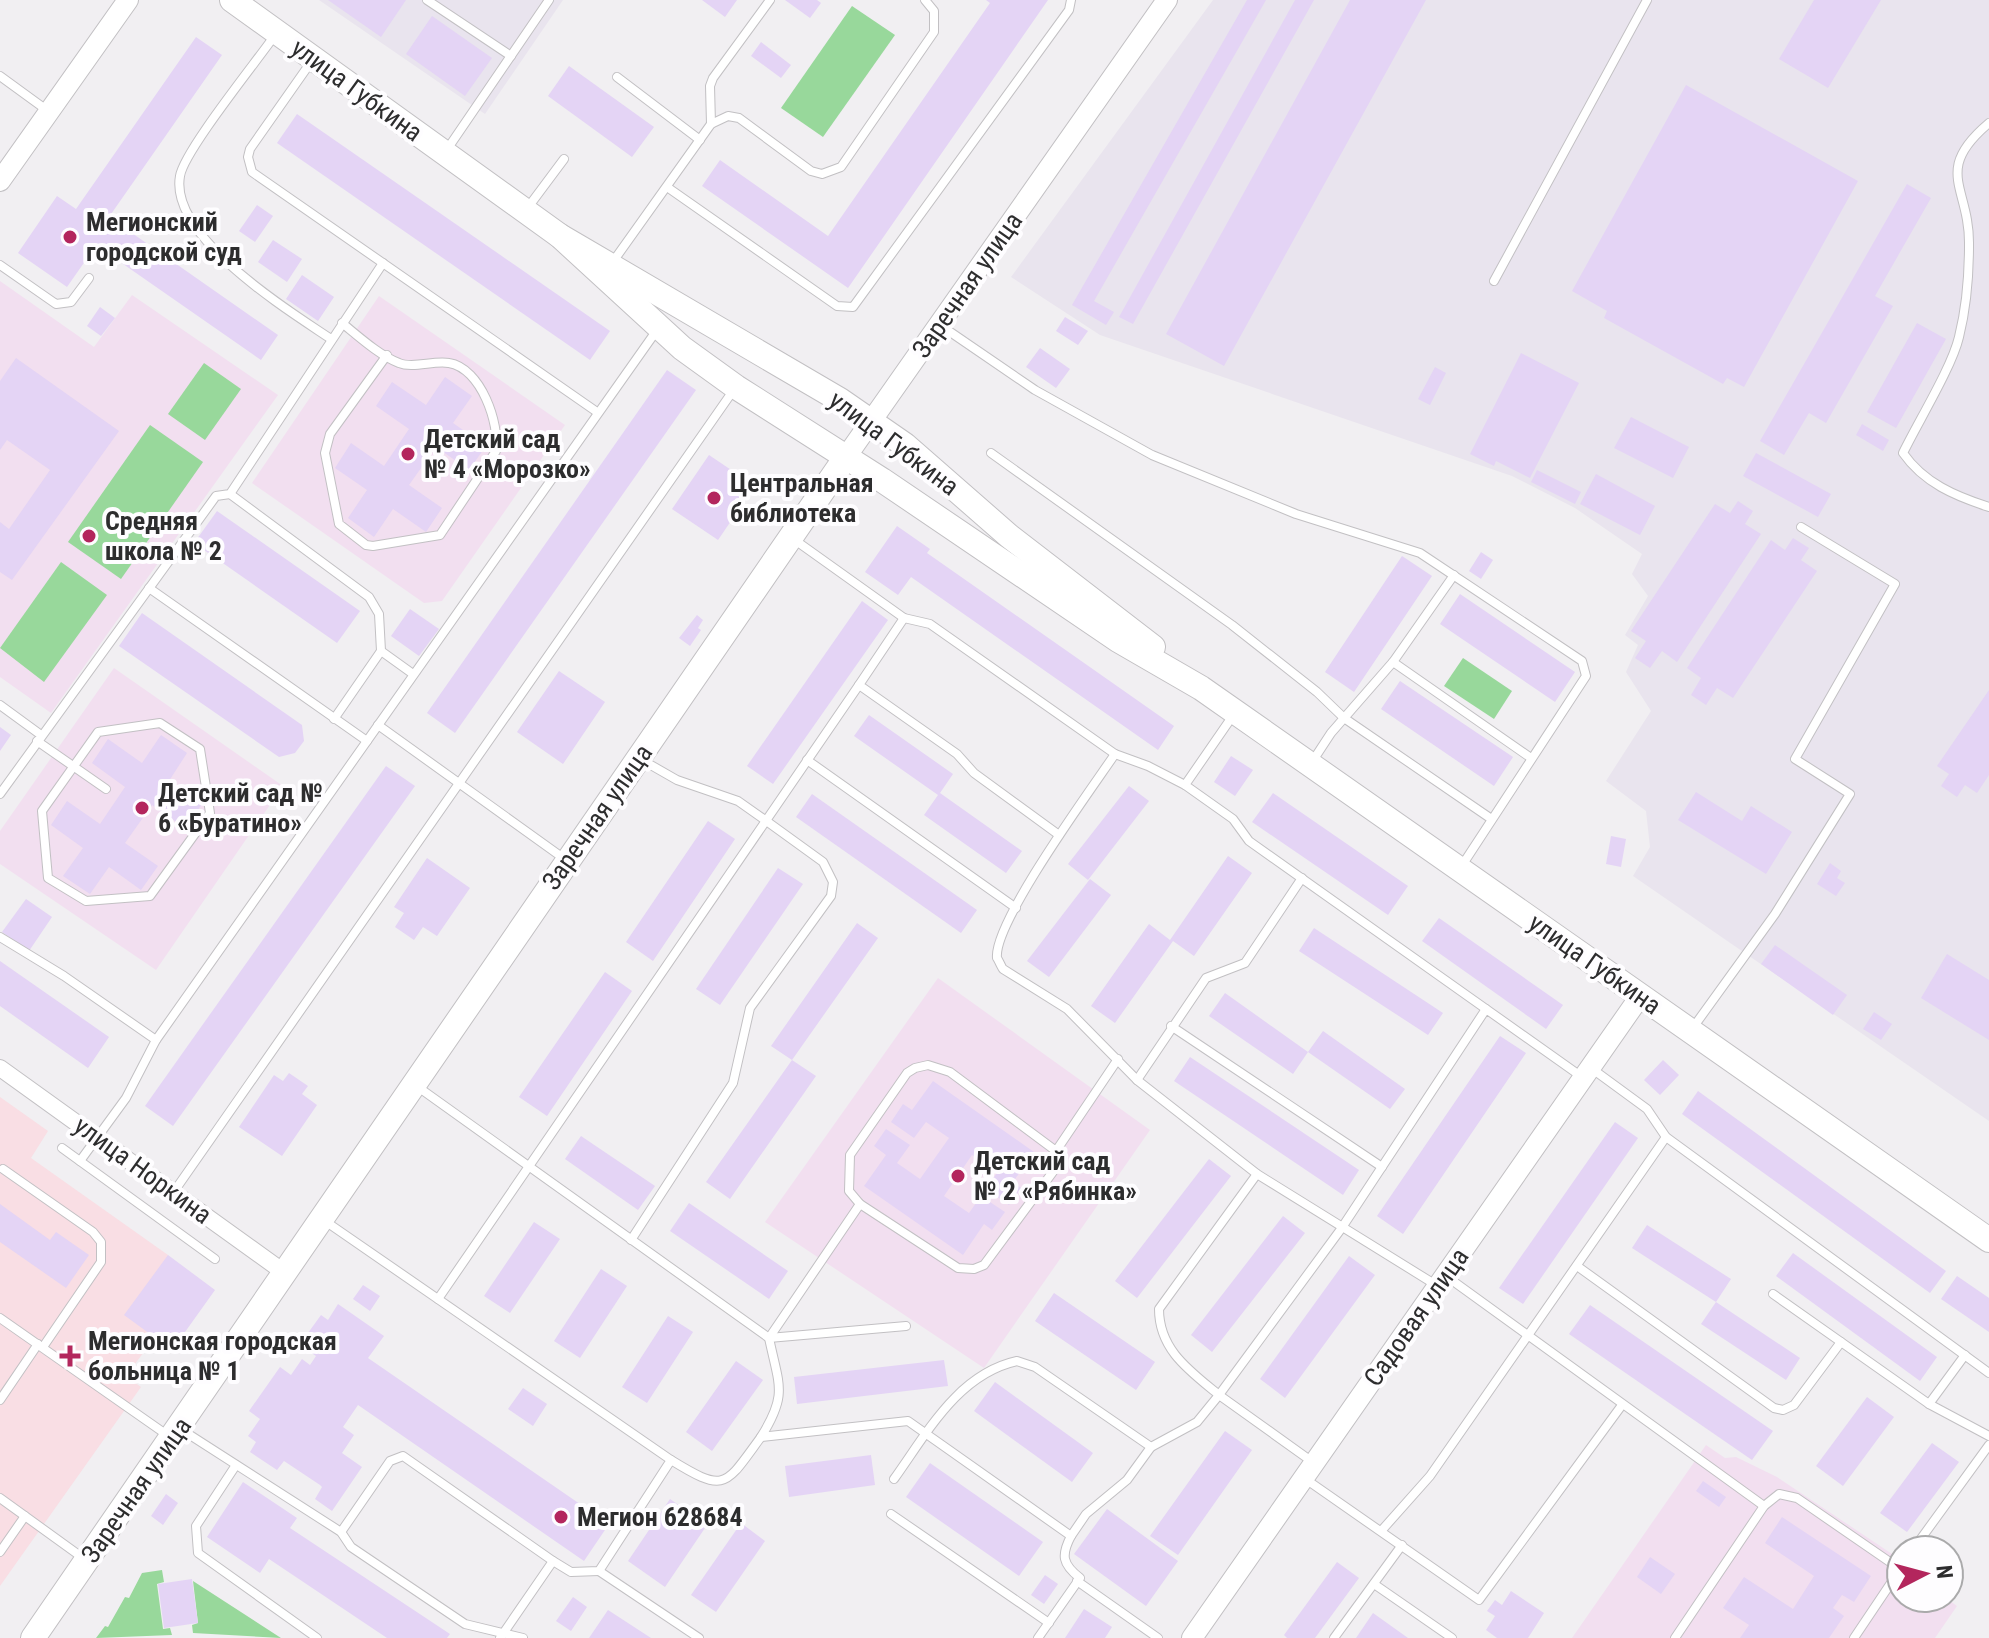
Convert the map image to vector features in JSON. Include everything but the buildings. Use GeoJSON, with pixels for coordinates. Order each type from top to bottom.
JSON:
{"type":"FeatureCollection","features":[{"type":"Feature","properties":{"kind":"main road","name":"улица Губкина"},"geometry":{"type":"LineString","coordinates":[[232,0],[560,236],[871,422],[920,457],[1009,536],[1130,628],[1201,688]]}},
{"type":"Feature","properties":{"kind":"main road","name":"улица Губкина"},"geometry":{"type":"LineString","coordinates":[[560,236],[660,326],[736,387],[1118,640],[1201,688],[1984,1234]]}},
{"type":"Feature","properties":{"kind":"main road","name":"Заречная улица"},"geometry":{"type":"LineString","coordinates":[[33,1638],[846,457]]}},
{"type":"Feature","properties":{"kind":"street"},"geometry":{"type":"LineString","coordinates":[[0,181],[128,0]]}},
{"type":"Feature","properties":{"kind":"street","name":"Заречная улица"},"geometry":{"type":"LineString","coordinates":[[846,457],[1167,0]]}},
{"type":"Feature","properties":{"kind":"street","name":"Садовая улица"},"geometry":{"type":"LineString","coordinates":[[1192,1638],[1641,995]]}},
{"type":"Feature","properties":{"kind":"street","name":"улица Норкина"},"geometry":{"type":"LineString","coordinates":[[0,1068],[285,1273]]}},
{"type":"Feature","properties":{"kind":"lane"},"geometry":{"type":"LineString","coordinates":[[427,0],[511,56]]}},
{"type":"Feature","properties":{"kind":"lane"},"geometry":{"type":"LineString","coordinates":[[444,153],[549,0]]}},
{"type":"Feature","properties":{"kind":"lane"},"geometry":{"type":"LineString","coordinates":[[711,124],[710,86],[713,78],[770,0]]}},
{"type":"Feature","properties":{"kind":"lane"},"geometry":{"type":"LineString","coordinates":[[611,265],[711,124],[728,116],[739,118],[811,171],[822,174],[841,167],[934,32],[934,11],[925,0]]}},
{"type":"Feature","properties":{"kind":"lane"},"geometry":{"type":"LineString","coordinates":[[667,187],[837,306],[853,307],[1069,10],[1071,0]]}},
{"type":"Feature","properties":{"kind":"lane"},"geometry":{"type":"LineString","coordinates":[[1494,281],[1647,0]]}},
{"type":"Feature","properties":{"kind":"lane"},"geometry":{"type":"LineString","coordinates":[[277,32],[183,165],[181,203],[188,218],[242,277],[331,339]]}},
{"type":"Feature","properties":{"kind":"lane"},"geometry":{"type":"LineString","coordinates":[[313,58],[250,149],[248,164],[252,172],[597,412]]}},
{"type":"Feature","properties":{"kind":"lane"},"geometry":{"type":"LineString","coordinates":[[0,76],[49,112]]}},
{"type":"Feature","properties":{"kind":"lane"},"geometry":{"type":"LineString","coordinates":[[617,77],[700,140]]}},
{"type":"Feature","properties":{"kind":"lane"},"geometry":{"type":"LineString","coordinates":[[1989,123],[1965,148],[1955,173],[1968,215],[1969,246],[1959,338],[1903,453],[1917,474],[1961,498],[1989,507]]}},
{"type":"Feature","properties":{"kind":"lane"},"geometry":{"type":"LineString","coordinates":[[525,211],[564,159]]}},
{"type":"Feature","properties":{"kind":"lane"},"geometry":{"type":"LineString","coordinates":[[230,494],[383,263]]}},
{"type":"Feature","properties":{"kind":"lane"},"geometry":{"type":"LineString","coordinates":[[0,265],[56,304],[71,302],[89,278]]}},
{"type":"Feature","properties":{"kind":"lane"},"geometry":{"type":"LineString","coordinates":[[342,323],[400,364],[458,366],[480,385],[498,441],[496,451],[440,535],[373,546],[355,538],[339,524],[325,453],[330,434],[387,355]]}},
{"type":"Feature","properties":{"kind":"lane"},"geometry":{"type":"LineString","coordinates":[[939,324],[1035,390],[1152,455],[1296,514],[1406,547],[1454,575],[1582,661],[1586,676],[1459,869]]}},
{"type":"Feature","properties":{"kind":"lane"},"geometry":{"type":"LineString","coordinates":[[80,1161],[126,1098],[156,1040],[660,326]]}},
{"type":"Feature","properties":{"kind":"lane"},"geometry":{"type":"LineString","coordinates":[[173,1193],[736,387]]}},
{"type":"Feature","properties":{"kind":"lane"},"geometry":{"type":"LineString","coordinates":[[991,453],[1232,625],[1344,718],[1490,818]]}},
{"type":"Feature","properties":{"kind":"lane"},"geometry":{"type":"LineString","coordinates":[[0,794],[216,496],[230,494],[369,597],[379,614],[381,651],[334,719]]}},
{"type":"Feature","properties":{"kind":"lane"},"geometry":{"type":"LineString","coordinates":[[1691,1030],[1775,914],[1850,794],[1795,759],[1895,584],[1801,527]]}},
{"type":"Feature","properties":{"kind":"lane"},"geometry":{"type":"LineString","coordinates":[[790,536],[904,618],[930,624],[1115,754],[1185,785],[1233,819],[1249,841],[1486,1009],[1647,1109],[1666,1137],[1989,1373]]}},
{"type":"Feature","properties":{"kind":"lane"},"geometry":{"type":"LineString","coordinates":[[1311,765],[1344,718],[1393,662],[1454,575]]}},
{"type":"Feature","properties":{"kind":"lane"},"geometry":{"type":"LineString","coordinates":[[149,588],[367,741]]}},
{"type":"Feature","properties":{"kind":"lane"},"geometry":{"type":"LineString","coordinates":[[438,1299],[904,618]]}},
{"type":"Feature","properties":{"kind":"lane"},"geometry":{"type":"LineString","coordinates":[[381,651],[413,674]]}},
{"type":"Feature","properties":{"kind":"lane"},"geometry":{"type":"LineString","coordinates":[[1393,662],[1531,758]]}},
{"type":"Feature","properties":{"kind":"lane"},"geometry":{"type":"LineString","coordinates":[[859,685],[957,754],[974,773],[1059,835]]}},
{"type":"Feature","properties":{"kind":"lane"},"geometry":{"type":"LineString","coordinates":[[0,705],[74,767],[106,789]]}},
{"type":"Feature","properties":{"kind":"lane"},"geometry":{"type":"LineString","coordinates":[[1185,785],[1236,712]]}},
{"type":"Feature","properties":{"kind":"lane"},"geometry":{"type":"LineString","coordinates":[[160,723],[200,749],[210,813],[150,896],[86,901],[48,878],[40,817],[74,767],[98,732],[106,728],[160,723]]}},
{"type":"Feature","properties":{"kind":"lane"},"geometry":{"type":"LineString","coordinates":[[378,725],[566,860]]}},
{"type":"Feature","properties":{"kind":"lane"},"geometry":{"type":"LineString","coordinates":[[1115,754],[1059,835],[1016,908],[997,958],[1003,969],[1067,1009],[1137,1080],[1257,1174],[1341,1229],[1442,1280],[1764,1506]]}},
{"type":"Feature","properties":{"kind":"lane"},"geometry":{"type":"LineString","coordinates":[[631,1240],[733,1083],[750,1008],[831,896],[833,882],[823,862],[738,801],[677,780],[638,757]]}},
{"type":"Feature","properties":{"kind":"lane"},"geometry":{"type":"LineString","coordinates":[[807,760],[1016,908]]}},
{"type":"Feature","properties":{"kind":"lane"},"geometry":{"type":"LineString","coordinates":[[1137,1080],[1206,978],[1245,963],[1302,878]]}},
{"type":"Feature","properties":{"kind":"lane"},"geometry":{"type":"LineString","coordinates":[[0,937],[64,976],[156,1040]]}},
{"type":"Feature","properties":{"kind":"lane"},"geometry":{"type":"LineString","coordinates":[[1038,1638],[1080,1578],[1068,1569],[1063,1552],[1086,1514],[1127,1480],[1151,1447],[1197,1422],[1219,1395],[1341,1229],[1486,1009]]}},
{"type":"Feature","properties":{"kind":"lane"},"geometry":{"type":"LineString","coordinates":[[1171,1026],[1382,1167]]}},
{"type":"Feature","properties":{"kind":"lane"},"geometry":{"type":"LineString","coordinates":[[1056,1151],[950,1072],[928,1065],[907,1073],[850,1155],[849,1191],[860,1204],[958,1268],[974,1269],[984,1265],[1055,1169],[1056,1151],[1118,1059]]}},
{"type":"Feature","properties":{"kind":"lane"},"geometry":{"type":"LineString","coordinates":[[414,1084],[769,1338],[906,1326]]}},
{"type":"Feature","properties":{"kind":"lane"},"geometry":{"type":"LineString","coordinates":[[1382,1530],[1430,1476],[1666,1137]]}},
{"type":"Feature","properties":{"kind":"lane"},"geometry":{"type":"LineString","coordinates":[[62,1148],[215,1259]]}},
{"type":"Feature","properties":{"kind":"lane"},"geometry":{"type":"LineString","coordinates":[[0,1400],[101,1262],[101,1242],[93,1232],[3,1169]]}},
{"type":"Feature","properties":{"kind":"lane"},"geometry":{"type":"LineString","coordinates":[[1257,1174],[1159,1309],[1159,1323],[1170,1350],[1219,1395],[1382,1530],[1479,1600],[1622,1405]]}},
{"type":"Feature","properties":{"kind":"lane"},"geometry":{"type":"LineString","coordinates":[[322,1219],[671,1460],[705,1481],[718,1483],[741,1465],[778,1410],[780,1390],[769,1338],[860,1204]]}},
{"type":"Feature","properties":{"kind":"lane"},"geometry":{"type":"LineString","coordinates":[[1577,1266],[1774,1408],[1783,1410],[1794,1405],[1841,1342]]}},
{"type":"Feature","properties":{"kind":"lane"},"geometry":{"type":"LineString","coordinates":[[1773,1294],[1929,1404],[1989,1436]]}},
{"type":"Feature","properties":{"kind":"lane"},"geometry":{"type":"LineString","coordinates":[[0,1318],[175,1433],[236,1465],[341,1532],[351,1547],[465,1624],[523,1638]]}},
{"type":"Feature","properties":{"kind":"lane"},"geometry":{"type":"LineString","coordinates":[[1929,1404],[1965,1355]]}},
{"type":"Feature","properties":{"kind":"lane"},"geometry":{"type":"LineString","coordinates":[[894,1479],[954,1397],[972,1381],[1017,1361],[1035,1367],[1151,1447]]}},
{"type":"Feature","properties":{"kind":"lane"},"geometry":{"type":"LineString","coordinates":[[761,1437],[908,1421],[1071,1536]]}},
{"type":"Feature","properties":{"kind":"lane"},"geometry":{"type":"LineString","coordinates":[[1924,1534],[1989,1445]]}},
{"type":"Feature","properties":{"kind":"lane"},"geometry":{"type":"LineString","coordinates":[[341,1532],[390,1461],[403,1456],[553,1561],[571,1572],[599,1571],[699,1638]]}},
{"type":"Feature","properties":{"kind":"lane"},"geometry":{"type":"LineString","coordinates":[[599,1571],[671,1460]]}},
{"type":"Feature","properties":{"kind":"lane"},"geometry":{"type":"LineString","coordinates":[[236,1465],[196,1526],[198,1553],[317,1638]]}},
{"type":"Feature","properties":{"kind":"lane"},"geometry":{"type":"LineString","coordinates":[[1675,1638],[1764,1506],[1779,1494],[1797,1498],[1885,1559]]}},
{"type":"Feature","properties":{"kind":"lane"},"geometry":{"type":"LineString","coordinates":[[0,1498],[87,1560]]}},
{"type":"Feature","properties":{"kind":"lane"},"geometry":{"type":"LineString","coordinates":[[891,1514],[1049,1623]]}},
{"type":"Feature","properties":{"kind":"lane"},"geometry":{"type":"LineString","coordinates":[[0,1552],[25,1516]]}},
{"type":"Feature","properties":{"kind":"lane"},"geometry":{"type":"LineString","coordinates":[[1334,1638],[1402,1545]]}},
{"type":"Feature","properties":{"kind":"lane"},"geometry":{"type":"LineString","coordinates":[[502,1635],[553,1561]]}},
{"type":"Feature","properties":{"kind":"lane"},"geometry":{"type":"LineString","coordinates":[[1077,1581],[1158,1638]]}},
{"type":"Feature","properties":{"kind":"lane"},"geometry":{"type":"LineString","coordinates":[[1374,1584],[1452,1638]]}},
{"type":"Feature","properties":{"kind":"lane"},"geometry":{"type":"LineString","coordinates":[[1854,1638],[1885,1592]]}},
{"type":"Feature","properties":{"kind":"shaded area"},"geometry":{"type":"Polygon","coordinates":[[[319,0],[563,0],[485,114],[319,0]]]}},
{"type":"Feature","properties":{"kind":"shaded area"},"geometry":{"type":"Polygon","coordinates":[[[1213,0],[1989,0],[1989,1121],[1633,876],[1650,847],[1646,811],[1606,781],[1651,711],[1626,672],[1638,645],[1625,635],[1648,596],[1632,574],[1642,554],[1575,508],[1512,476],[1100,335],[1011,277],[1213,0]]]}},
{"type":"Feature","properties":{"kind":"shaded area","name":"Средняя школа № 2"},"geometry":{"type":"Polygon","coordinates":[[[0,281],[94,347],[132,295],[278,395],[51,713],[0,677],[0,281]]]}},
{"type":"Feature","properties":{"kind":"shaded area","name":"Детский сад № 4 «Морозко»"},"geometry":{"type":"Polygon","coordinates":[[[379,296],[565,425],[442,601],[424,603],[252,483],[379,296]]]}},
{"type":"Feature","properties":{"kind":"shaded area","name":"Детский сад № 6 «Буратино»"},"geometry":{"type":"Polygon","coordinates":[[[114,668],[283,786],[156,970],[0,864],[0,831],[114,668]]]}},
{"type":"Feature","properties":{"kind":"shaded area","name":"Детский сад № 2 «Рябинка»"},"geometry":{"type":"Polygon","coordinates":[[[938,978],[1150,1130],[984,1368],[765,1222],[938,978]]]}},
{"type":"Feature","properties":{"kind":"shaded area","name":"Мегионская городская больница № 1"},"geometry":{"type":"Polygon","coordinates":[[[0,1097],[48,1131],[31,1158],[168,1255],[155,1337],[126,1376],[141,1387],[0,1586],[0,1097]]]}},
{"type":"Feature","properties":{"kind":"shaded area"},"geometry":{"type":"Polygon","coordinates":[[[1706,1445],[1725,1458],[1736,1457],[1777,1477],[1885,1549],[1885,1614],[1952,1614],[1935,1638],[1572,1638],[1706,1445]]]}},
{"type":"Feature","properties":{"kind":"green space"},"geometry":{"type":"Polygon","coordinates":[[[852,6],[895,35],[823,137],[781,108],[852,6]]]}},
{"type":"Feature","properties":{"kind":"green space"},"geometry":{"type":"Polygon","coordinates":[[[204,363],[241,389],[205,440],[168,414],[204,363]]]}},
{"type":"Feature","properties":{"kind":"green space"},"geometry":{"type":"Polygon","coordinates":[[[150,425],[203,462],[121,579],[68,542],[150,425]]]}},
{"type":"Feature","properties":{"kind":"green space"},"geometry":{"type":"Polygon","coordinates":[[[61,562],[107,595],[44,682],[0,648],[61,562]]]}},
{"type":"Feature","properties":{"kind":"green space"},"geometry":{"type":"Polygon","coordinates":[[[1463,658],[1512,691],[1494,719],[1444,686],[1463,658]]]}},
{"type":"Feature","properties":{"kind":"green space"},"geometry":{"type":"Polygon","coordinates":[[[162,1570],[164,1582],[157,1584],[163,1629],[170,1628],[172,1635],[96,1638],[105,1626],[108,1627],[125,1597],[129,1598],[142,1573],[162,1570]]]}},
{"type":"Feature","properties":{"kind":"green space"},"geometry":{"type":"Polygon","coordinates":[[[193,1581],[281,1638],[193,1633],[192,1625],[198,1623],[193,1581]]]}},
{"type":"Feature","properties":{"kind":"place","name":"Мегионский городской суд"},"geometry":{"type":"Point","coordinates":[70,237]}},
{"type":"Feature","properties":{"kind":"place","name":"Детский сад № 4 «Морозко»"},"geometry":{"type":"Point","coordinates":[408,454]}},
{"type":"Feature","properties":{"kind":"place","name":"Центральная библиотека"},"geometry":{"type":"Point","coordinates":[714,498]}},
{"type":"Feature","properties":{"kind":"place","name":"Средняя школа № 2"},"geometry":{"type":"Point","coordinates":[89,536]}},
{"type":"Feature","properties":{"kind":"place","name":"Детский сад № 6 «Буратино»"},"geometry":{"type":"Point","coordinates":[142,808]}},
{"type":"Feature","properties":{"kind":"place","name":"Детский сад № 2 «Рябинка»"},"geometry":{"type":"Point","coordinates":[958,1176]}},
{"type":"Feature","properties":{"kind":"place","name":"Мегионская городская больница № 1"},"geometry":{"type":"Point","coordinates":[70,1356]}},
{"type":"Feature","properties":{"kind":"place","name":"Мегион 628684"},"geometry":{"type":"Point","coordinates":[561,1517]}}]}
